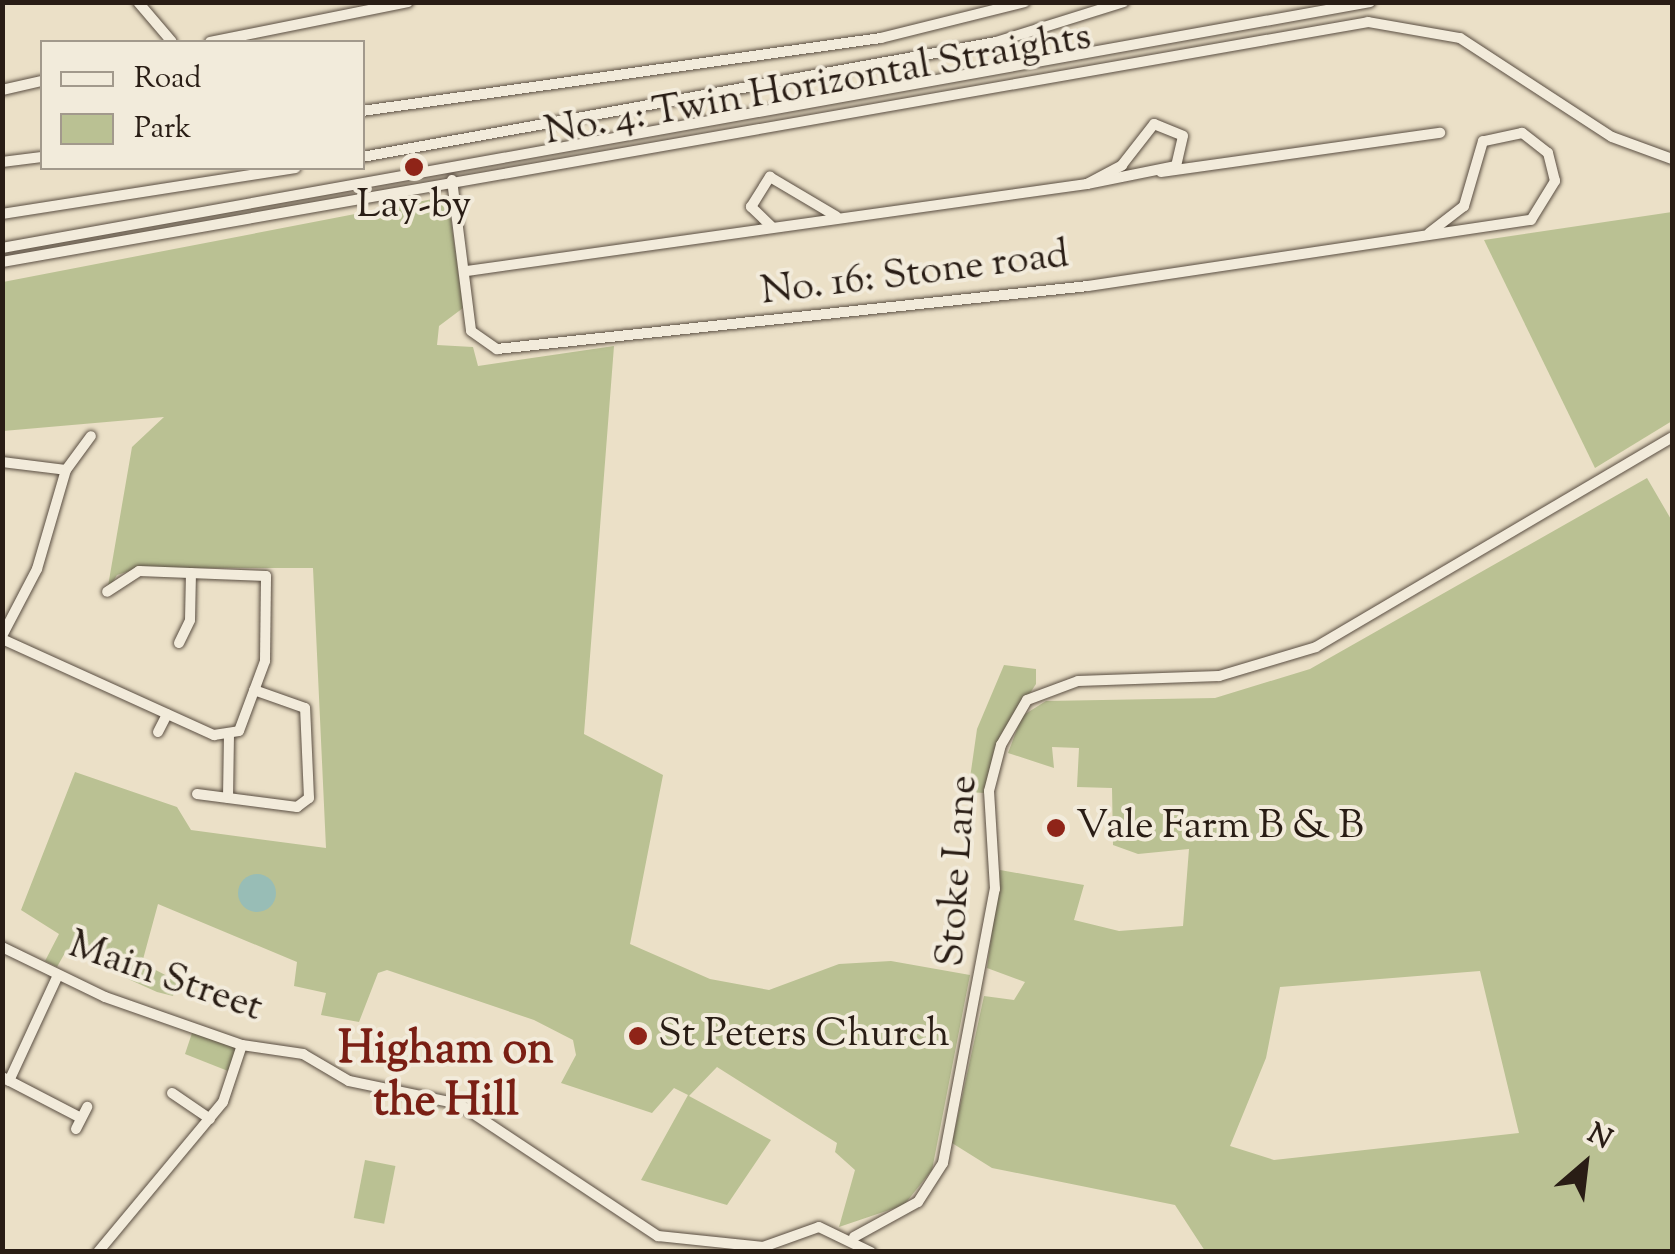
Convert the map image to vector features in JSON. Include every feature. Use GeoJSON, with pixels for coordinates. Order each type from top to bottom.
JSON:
{"type":"FeatureCollection","features":[{"type":"Feature","properties":{"kind":"street"},"geometry":{"type":"LineString","coordinates":[[138,2],[170,40]]}},
{"type":"Feature","properties":{"kind":"street"},"geometry":{"type":"LineString","coordinates":[[220,40],[408,2]]}},
{"type":"Feature","properties":{"kind":"street"},"geometry":{"type":"LineString","coordinates":[[365,111],[881,38],[1025,2]]}},
{"type":"Feature","properties":{"kind":"street"},"geometry":{"type":"LineString","coordinates":[[365,156],[996,42],[1124,2]]}},
{"type":"Feature","properties":{"kind":"street","name":"No. 4: Twin Horizontal Straights"},"geometry":{"type":"LineString","coordinates":[[2,248],[1370,2]]}},
{"type":"Feature","properties":{"kind":"street","name":"No. 4: Twin Horizontal Straights"},"geometry":{"type":"LineString","coordinates":[[2,262],[1368,22],[1473,44],[1612,137],[1672,159]]}},
{"type":"Feature","properties":{"kind":"street"},"geometry":{"type":"LineString","coordinates":[[2,90],[40,81]]}},
{"type":"Feature","properties":{"kind":"street"},"geometry":{"type":"LineString","coordinates":[[1087,184],[1122,166],[1157,124],[1185,144],[1181,162],[1160,172]]}},
{"type":"Feature","properties":{"kind":"street"},"geometry":{"type":"LineString","coordinates":[[452,180],[467,272],[1440,133]]}},
{"type":"Feature","properties":{"kind":"street","name":"No. 16: Stone road"},"geometry":{"type":"LineString","coordinates":[[467,272],[478,339],[532,350],[1088,286],[1429,233],[1538,216],[1555,182],[1548,153],[1522,133],[1484,141],[1464,206],[1429,233]]}},
{"type":"Feature","properties":{"kind":"street"},"geometry":{"type":"LineString","coordinates":[[2,162],[40,157]]}},
{"type":"Feature","properties":{"kind":"street"},"geometry":{"type":"LineString","coordinates":[[2,214],[282,170]]}},
{"type":"Feature","properties":{"kind":"street"},"geometry":{"type":"LineString","coordinates":[[774,227],[751,207],[770,177],[830,215],[867,214]]}},
{"type":"Feature","properties":{"kind":"street"},"geometry":{"type":"LineString","coordinates":[[92,436],[66,470],[37,569],[2,637],[166,714],[229,736]]}},
{"type":"Feature","properties":{"kind":"street","name":"Stoke Lane"},"geometry":{"type":"LineString","coordinates":[[854,1237],[918,1202],[944,1162],[994,889],[989,791],[1001,744],[1027,700],[1078,680],[1219,676],[1316,647],[1672,437]]}},
{"type":"Feature","properties":{"kind":"street"},"geometry":{"type":"LineString","coordinates":[[2,462],[66,470]]}},
{"type":"Feature","properties":{"kind":"street"},"geometry":{"type":"LineString","coordinates":[[107,592],[138,571],[266,576],[268,640],[254,690],[229,736],[228,798]]}},
{"type":"Feature","properties":{"kind":"street"},"geometry":{"type":"LineString","coordinates":[[179,643],[190,620],[191,573]]}},
{"type":"Feature","properties":{"kind":"street"},"geometry":{"type":"LineString","coordinates":[[198,794],[298,807],[309,798],[305,708],[254,690]]}},
{"type":"Feature","properties":{"kind":"street"},"geometry":{"type":"LineString","coordinates":[[158,732],[166,714]]}},
{"type":"Feature","properties":{"kind":"street","name":"Main Street"},"geometry":{"type":"LineString","coordinates":[[2,947],[58,975],[242,1044],[459,1104],[636,1226],[675,1246],[763,1247],[819,1227],[854,1237]]}},
{"type":"Feature","properties":{"kind":"street"},"geometry":{"type":"LineString","coordinates":[[58,975],[6,1079],[81,1118]]}},
{"type":"Feature","properties":{"kind":"street"},"geometry":{"type":"LineString","coordinates":[[98,1252],[210,1120],[236,1077],[242,1044]]}},
{"type":"Feature","properties":{"kind":"street"},"geometry":{"type":"LineString","coordinates":[[172,1093],[210,1120]]}},
{"type":"Feature","properties":{"kind":"street"},"geometry":{"type":"LineString","coordinates":[[854,1237],[871,1252]]}},
{"type":"Feature","properties":{"kind":"green space"},"geometry":{"type":"Polygon","coordinates":[[[438,198],[451,219],[463,308],[439,326],[437,345],[473,347],[478,366],[614,346],[584,734],[663,775],[630,944],[710,979],[769,990],[839,964],[891,961],[970,975],[932,1170],[904,1205],[839,1227],[855,1170],[835,1152],[837,1143],[717,1067],[689,1096],[771,1140],[727,1205],[641,1180],[688,1095],[674,1088],[652,1113],[561,1083],[576,1055],[573,1040],[534,1020],[387,970],[378,973],[359,1022],[321,1015],[326,993],[294,986],[297,962],[158,904],[142,963],[177,981],[173,996],[66,951],[57,967],[45,961],[59,934],[21,910],[75,772],[177,807],[191,830],[326,848],[313,568],[139,568],[117,575],[107,592],[132,447],[164,417],[3,431],[3,282],[438,198]]]}},
{"type":"Feature","properties":{"kind":"green space"},"geometry":{"type":"Polygon","coordinates":[[[1672,212],[1672,421],[1595,468],[1484,240],[1672,212]]]}},
{"type":"Feature","properties":{"kind":"green space"},"geometry":{"type":"Polygon","coordinates":[[[1647,478],[1672,521],[1672,1251],[1205,1251],[1175,1205],[992,1168],[952,1143],[984,996],[1014,1000],[1025,982],[987,968],[1000,870],[1084,885],[1074,920],[1119,931],[1183,926],[1189,849],[1138,854],[1113,845],[1112,788],[1077,787],[1079,748],[1052,747],[1054,768],[1008,753],[1022,716],[1046,701],[1215,698],[1310,669],[1647,478]],[[1480,971],[1280,987],[1266,1058],[1230,1146],[1274,1160],[1519,1133],[1480,971]]]}},
{"type":"Feature","properties":{"kind":"green space"},"geometry":{"type":"Polygon","coordinates":[[[1004,665],[1036,669],[1036,684],[995,747],[984,793],[968,792],[977,729],[1004,665]]]}},
{"type":"Feature","properties":{"kind":"green space"},"geometry":{"type":"Polygon","coordinates":[[[193,1030],[237,1047],[233,1073],[185,1054],[193,1030]]]}},
{"type":"Feature","properties":{"kind":"green space"},"geometry":{"type":"Polygon","coordinates":[[[365,1160],[395,1166],[384,1224],[354,1218],[365,1160]]]}},
{"type":"Feature","properties":{"kind":"water"},"geometry":{"type":"Polygon","coordinates":[[[257,874],[270,880],[276,893],[270,906],[257,912],[244,906],[238,893],[244,880],[257,874]]]}},
{"type":"Feature","properties":{"kind":"place","name":"Lay-by"},"geometry":{"type":"Point","coordinates":[414,167]}},
{"type":"Feature","properties":{"kind":"place","name":"Vale Farm B & B"},"geometry":{"type":"Point","coordinates":[1056,828]}},
{"type":"Feature","properties":{"kind":"place","name":"St Peters Church"},"geometry":{"type":"Point","coordinates":[638,1036]}},
{"type":"Feature","properties":{"kind":"district","name":"Higham on the Hill"},"geometry":{"type":"Point","coordinates":[446,1078]}}]}
